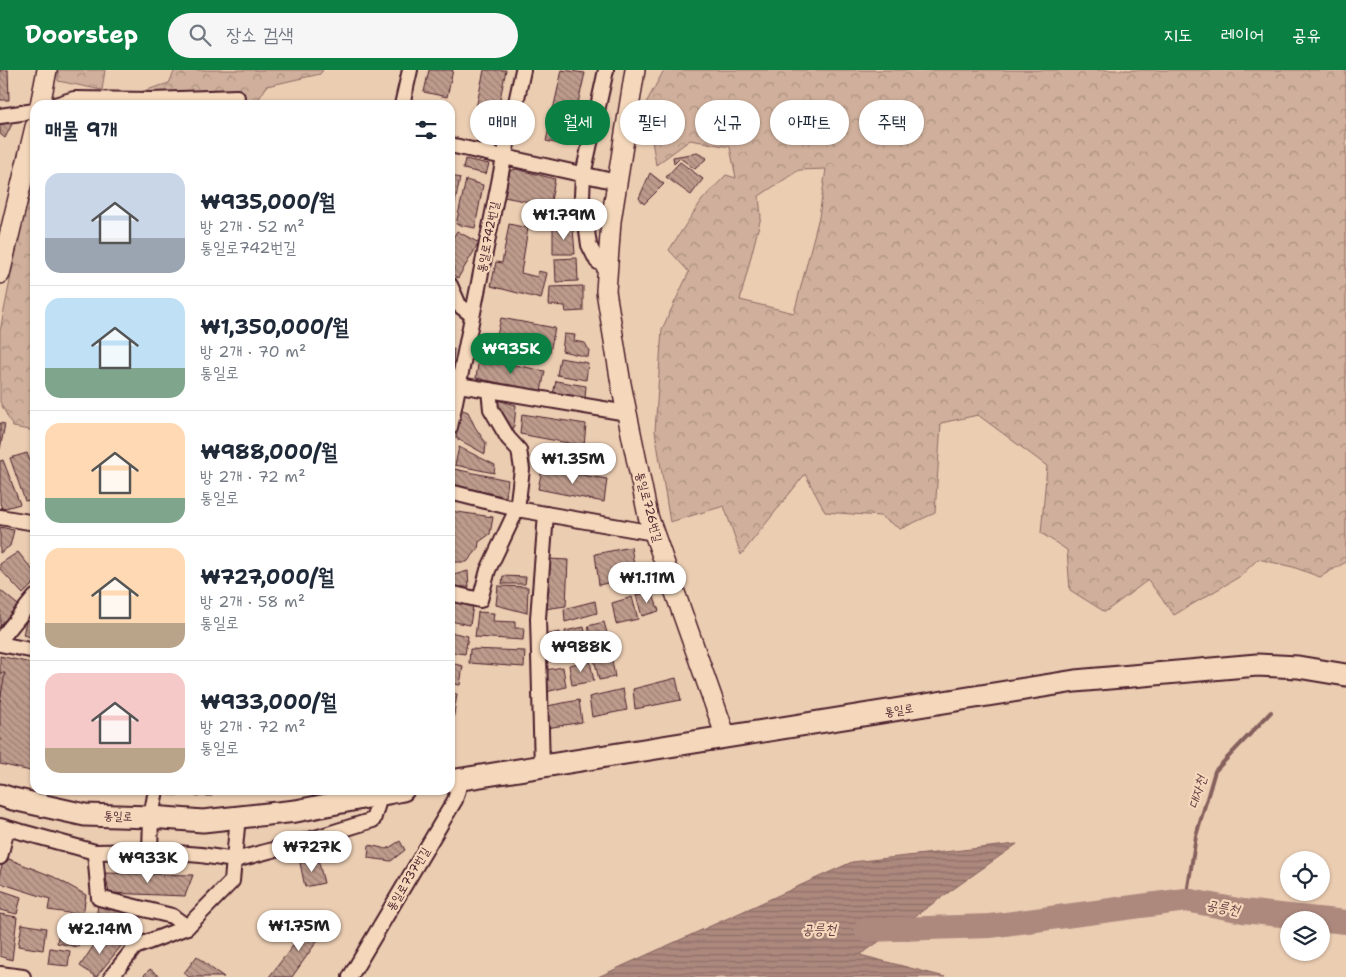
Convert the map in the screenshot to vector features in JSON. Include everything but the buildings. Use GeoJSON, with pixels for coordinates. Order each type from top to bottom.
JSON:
{"type":"FeatureCollection","features":[{"type":"Feature","properties":{"kind":"main road","name":"통일로"},"geometry":{"type":"LineString","coordinates":[[455,780],[1075,682],[1257,665],[1298,667],[1345,675]]}},
{"type":"Feature","properties":{"kind":"main road","name":"통일로"},"geometry":{"type":"LineString","coordinates":[[0,795],[85,815],[202,821],[238,816],[296,812],[369,795]]}},
{"type":"Feature","properties":{"kind":"street"},"geometry":{"type":"LineString","coordinates":[[41,100],[46,70]]}},
{"type":"Feature","properties":{"kind":"street"},"geometry":{"type":"LineString","coordinates":[[403,100],[410,70]]}},
{"type":"Feature","properties":{"kind":"street","name":"통일로742번길"},"geometry":{"type":"LineString","coordinates":[[455,401],[523,70]]}},
{"type":"Feature","properties":{"kind":"street"},"geometry":{"type":"LineString","coordinates":[[606,70],[583,175],[582,196],[589,245],[597,261],[608,269]]}},
{"type":"Feature","properties":{"kind":"street","name":"통일로726번길"},"geometry":{"type":"LineString","coordinates":[[635,70],[611,221],[606,291],[621,384],[648,516],[726,737]]}},
{"type":"Feature","properties":{"kind":"street"},"geometry":{"type":"LineString","coordinates":[[71,100],[237,97]]}},
{"type":"Feature","properties":{"kind":"street"},"geometry":{"type":"LineString","coordinates":[[0,116],[30,111]]}},
{"type":"Feature","properties":{"kind":"street"},"geometry":{"type":"LineString","coordinates":[[0,274],[30,148]]}},
{"type":"Feature","properties":{"kind":"street"},"geometry":{"type":"LineString","coordinates":[[455,151],[504,158],[618,182]]}},
{"type":"Feature","properties":{"kind":"street"},"geometry":{"type":"LineString","coordinates":[[455,298],[458,305],[472,315]]}},
{"type":"Feature","properties":{"kind":"street"},"geometry":{"type":"LineString","coordinates":[[458,385],[627,413]]}},
{"type":"Feature","properties":{"kind":"street"},"geometry":{"type":"LineString","coordinates":[[455,594],[480,600],[488,570],[517,509],[522,468],[519,450],[508,438],[491,409],[489,390]]}},
{"type":"Feature","properties":{"kind":"street"},"geometry":{"type":"LineString","coordinates":[[455,493],[517,509],[654,533]]}},
{"type":"Feature","properties":{"kind":"street"},"geometry":{"type":"LineString","coordinates":[[542,767],[538,618],[546,514]]}},
{"type":"Feature","properties":{"kind":"street"},"geometry":{"type":"LineString","coordinates":[[0,517],[30,522]]}},
{"type":"Feature","properties":{"kind":"street"},"geometry":{"type":"LineString","coordinates":[[30,603],[0,642],[30,650]]}},
{"type":"Feature","properties":{"kind":"street","name":"통일로737번길"},"geometry":{"type":"LineString","coordinates":[[350,977],[455,800],[455,780]]}},
{"type":"Feature","properties":{"kind":"street"},"geometry":{"type":"LineString","coordinates":[[150,851],[151,817],[155,795]]}},
{"type":"Feature","properties":{"kind":"street"},"geometry":{"type":"LineString","coordinates":[[0,857],[3,827],[95,852],[150,851],[235,860],[373,820],[381,795]]}},
{"type":"Feature","properties":{"kind":"street"},"geometry":{"type":"LineString","coordinates":[[111,977],[135,947],[187,927],[232,881],[238,816]]}},
{"type":"Feature","properties":{"kind":"street"},"geometry":{"type":"LineString","coordinates":[[95,852],[99,898],[172,916],[187,927]]}},
{"type":"Feature","properties":{"kind":"street"},"geometry":{"type":"LineString","coordinates":[[0,974],[23,977]]}},
{"type":"Feature","properties":{"kind":"green space"},"geometry":{"type":"Polygon","coordinates":[[[58,70],[105,70],[102,90],[58,81],[58,70]]]}},
{"type":"Feature","properties":{"kind":"green space"},"geometry":{"type":"Polygon","coordinates":[[[175,70],[323,70],[320,74],[267,86],[258,100],[115,100],[169,83],[175,70]]]}},
{"type":"Feature","properties":{"kind":"green space"},"geometry":{"type":"Polygon","coordinates":[[[664,70],[1346,70],[1346,562],[1320,577],[1293,567],[1258,559],[1239,577],[1174,615],[1148,580],[1105,612],[1070,590],[1067,550],[1041,533],[1047,466],[978,415],[941,423],[935,513],[900,529],[880,516],[825,512],[805,474],[741,555],[724,506],[670,522],[655,431],[662,329],[689,272],[669,250],[702,200],[726,175],[736,178],[730,147],[719,145],[760,145],[760,100],[695,100],[695,141],[690,140],[685,144],[685,100],[648,100],[664,70]],[[826,169],[799,170],[759,196],[761,217],[740,300],[794,313],[819,217],[826,169]]]}},
{"type":"Feature","properties":{"kind":"green space"},"geometry":{"type":"Polygon","coordinates":[[[653,145],[683,145],[656,165],[653,145]]]}},
{"type":"Feature","properties":{"kind":"green space"},"geometry":{"type":"Polygon","coordinates":[[[30,185],[30,430],[13,427],[0,402],[0,331],[30,185]]]}},
{"type":"Feature","properties":{"kind":"water","name":"공릉천"},"geometry":{"type":"Polygon","coordinates":[[[1017,844],[860,955],[945,977],[598,977],[852,862],[1017,844]]]}},
{"type":"Feature","properties":{"kind":"waterway","name":"대자천"},"geometry":{"type":"LineString","coordinates":[[1186,900],[1196,836],[1215,771],[1271,712]]}},
{"type":"Feature","properties":{"kind":"waterway","name":"공릉천"},"geometry":{"type":"LineString","coordinates":[[866,930],[990,926],[1186,900],[1243,911],[1346,922]]}}]}
